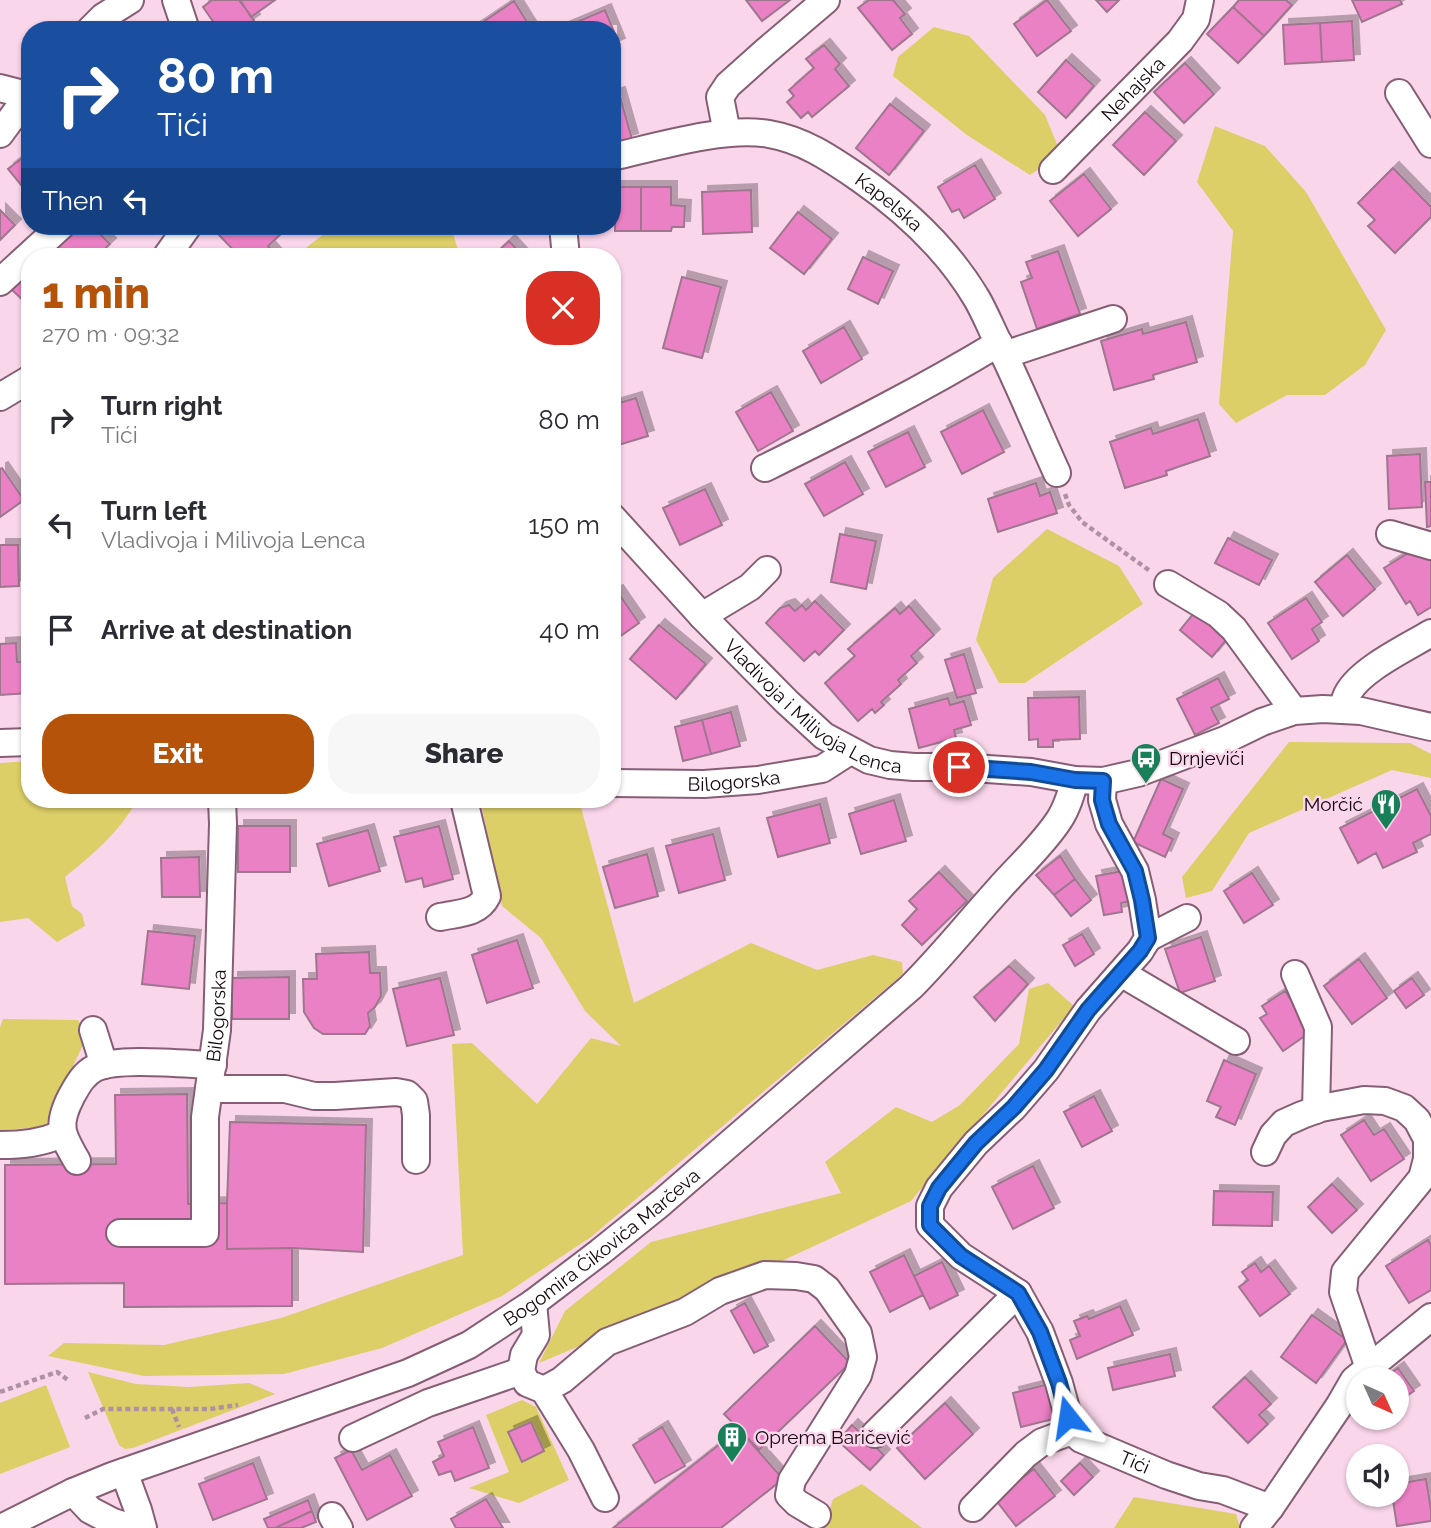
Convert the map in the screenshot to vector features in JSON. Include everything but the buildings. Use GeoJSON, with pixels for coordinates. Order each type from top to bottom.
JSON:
{"type":"FeatureCollection","features":[{"type":"Feature","properties":{"kind":"street"},"geometry":{"type":"LineString","coordinates":[[99,21],[130,0]]}},
{"type":"Feature","properties":{"kind":"street"},"geometry":{"type":"LineString","coordinates":[[176,0],[183,21]]}},
{"type":"Feature","properties":{"kind":"street"},"geometry":{"type":"LineString","coordinates":[[727,133],[720,97],[728,85],[826,0]]}},
{"type":"Feature","properties":{"kind":"street","name":"Nehajska"},"geometry":{"type":"LineString","coordinates":[[1053,170],[1180,41],[1196,19],[1200,0]]}},
{"type":"Feature","properties":{"kind":"street"},"geometry":{"type":"LineString","coordinates":[[0,88],[21,92]]}},
{"type":"Feature","properties":{"kind":"street"},"geometry":{"type":"LineString","coordinates":[[1399,93],[1431,144]]}},
{"type":"Feature","properties":{"kind":"street"},"geometry":{"type":"LineString","coordinates":[[0,134],[21,104]]}},
{"type":"Feature","properties":{"kind":"street","name":"Kapelska"},"geometry":{"type":"LineString","coordinates":[[621,156],[727,133],[768,134],[801,142],[875,189],[922,229],[955,266],[978,299],[1057,473]]}},
{"type":"Feature","properties":{"kind":"street"},"geometry":{"type":"LineString","coordinates":[[37,248],[51,235]]}},
{"type":"Feature","properties":{"kind":"street"},"geometry":{"type":"LineString","coordinates":[[0,282],[21,263]]}},
{"type":"Feature","properties":{"kind":"street"},"geometry":{"type":"LineString","coordinates":[[765,468],[955,370],[1002,349],[1113,320]]}},
{"type":"Feature","properties":{"kind":"street"},"geometry":{"type":"LineString","coordinates":[[0,397],[21,384]]}},
{"type":"Feature","properties":{"kind":"street","name":"Vladivoja i Milivoja Lenca"},"geometry":{"type":"LineString","coordinates":[[621,531],[814,727],[824,736],[869,760],[890,765],[1019,771],[1075,780],[1103,781],[1138,773],[1294,711],[1362,711],[1431,727]]}},
{"type":"Feature","properties":{"kind":"street"},"geometry":{"type":"LineString","coordinates":[[1390,534],[1431,546]]}},
{"type":"Feature","properties":{"kind":"street"},"geometry":{"type":"LineString","coordinates":[[702,616],[750,587],[767,570]]}},
{"type":"Feature","properties":{"kind":"street"},"geometry":{"type":"LineString","coordinates":[[1168,583],[1218,614],[1234,629],[1294,711]]}},
{"type":"Feature","properties":{"kind":"street"},"geometry":{"type":"LineString","coordinates":[[1342,709],[1348,692],[1371,669],[1431,633]]}},
{"type":"Feature","properties":{"kind":"street"},"geometry":{"type":"LineString","coordinates":[[0,743],[21,742]]}},
{"type":"Feature","properties":{"kind":"street","name":"Bilogorska"},"geometry":{"type":"LineString","coordinates":[[621,783],[704,784],[758,780],[822,769],[850,751]]}},
{"type":"Feature","properties":{"kind":"street","name":"Bogomira Ćikovića Marčeva"},"geometry":{"type":"LineString","coordinates":[[1,1528],[73,1492],[124,1472],[408,1373],[469,1346],[533,1303],[661,1203],[887,1009],[935,963],[1051,831],[1060,819],[1075,780]]}},
{"type":"Feature","properties":{"kind":"street"},"geometry":{"type":"LineString","coordinates":[[1103,781],[1102,800],[1105,811],[1109,824],[1135,871],[1148,938]]}},
{"type":"Feature","properties":{"kind":"street","name":"Bilogorska"},"geometry":{"type":"LineString","coordinates":[[120,1233],[205,1233],[205,1117],[217,1017],[222,808]]}},
{"type":"Feature","properties":{"kind":"street"},"geometry":{"type":"LineString","coordinates":[[440,917],[472,911],[482,905],[487,895],[466,808]]}},
{"type":"Feature","properties":{"kind":"street"},"geometry":{"type":"LineString","coordinates":[[1051,831],[1091,812],[1105,811]]}},
{"type":"Feature","properties":{"kind":"street"},"geometry":{"type":"LineString","coordinates":[[973,1508],[1026,1454],[1042,1442],[1072,1431],[1040,1332],[1018,1293],[961,1256],[930,1225],[930,1206],[939,1188],[976,1143],[1014,1107],[1046,1070],[1088,1010],[1140,951],[1148,938],[1186,918]]}},
{"type":"Feature","properties":{"kind":"street"},"geometry":{"type":"LineString","coordinates":[[1121,973],[1236,1041]]}},
{"type":"Feature","properties":{"kind":"street"},"geometry":{"type":"LineString","coordinates":[[1295,974],[1318,1027],[1316,1110]]}},
{"type":"Feature","properties":{"kind":"street"},"geometry":{"type":"LineString","coordinates":[[93,1030],[104,1065]]}},
{"type":"Feature","properties":{"kind":"street"},"geometry":{"type":"LineString","coordinates":[[77,1161],[62,1134],[62,1116],[77,1086],[84,1076],[104,1065],[142,1062],[314,1096],[335,1097],[397,1091],[407,1094],[414,1101],[416,1160]]}},
{"type":"Feature","properties":{"kind":"street"},"geometry":{"type":"LineString","coordinates":[[1265,1152],[1273,1135],[1284,1123],[1316,1110],[1364,1100],[1385,1101],[1404,1108],[1417,1120],[1427,1139],[1427,1159],[1422,1178],[1345,1272],[1343,1292],[1369,1367]]}},
{"type":"Feature","properties":{"kind":"street"},"geometry":{"type":"LineString","coordinates":[[0,1145],[25,1145],[62,1134]]}},
{"type":"Feature","properties":{"kind":"street"},"geometry":{"type":"LineString","coordinates":[[544,1390],[562,1380],[607,1342],[685,1312],[720,1291],[765,1275],[814,1279],[827,1289],[858,1333],[863,1357],[858,1375],[792,1480],[789,1494],[797,1503],[817,1515]]}},
{"type":"Feature","properties":{"kind":"street"},"geometry":{"type":"LineString","coordinates":[[876,1434],[1018,1293]]}},
{"type":"Feature","properties":{"kind":"street"},"geometry":{"type":"LineString","coordinates":[[533,1303],[536,1335],[524,1355],[521,1371],[527,1383],[544,1390],[581,1450],[604,1497]]}},
{"type":"Feature","properties":{"kind":"street","name":"Tići"},"geometry":{"type":"LineString","coordinates":[[1370,1367],[1431,1317]]}},
{"type":"Feature","properties":{"kind":"street"},"geometry":{"type":"LineString","coordinates":[[354,1437],[428,1403],[521,1371]]}},
{"type":"Feature","properties":{"kind":"street","name":"Tići"},"geometry":{"type":"LineString","coordinates":[[1072,1431],[1082,1439],[1166,1475],[1199,1486],[1223,1490],[1262,1518],[1346,1394]]}},
{"type":"Feature","properties":{"kind":"street"},"geometry":{"type":"LineString","coordinates":[[124,1472],[143,1528]]}},
{"type":"Feature","properties":{"kind":"street"},"geometry":{"type":"LineString","coordinates":[[73,1492],[90,1510],[132,1528]]}},
{"type":"Feature","properties":{"kind":"path"},"geometry":{"type":"LineString","coordinates":[[1057,473],[1069,505],[1082,522],[1168,583]]}},
{"type":"Feature","properties":{"kind":"path"},"geometry":{"type":"LineString","coordinates":[[0,1392],[57,1372],[68,1380]]}},
{"type":"Feature","properties":{"kind":"path"},"geometry":{"type":"LineString","coordinates":[[85,1418],[103,1409],[210,1409],[238,1404],[242,1412]]}},
{"type":"Feature","properties":{"kind":"path"},"geometry":{"type":"LineString","coordinates":[[172,1409],[182,1434]]}},
{"type":"Feature","properties":{"kind":"shaded area"},"geometry":{"type":"Polygon","coordinates":[[[934,27],[969,36],[1045,115],[1061,154],[1030,175],[967,135],[893,76],[898,57],[934,27]]]}},
{"type":"Feature","properties":{"kind":"shaded area"},"geometry":{"type":"Polygon","coordinates":[[[1215,126],[1265,146],[1306,192],[1386,330],[1365,365],[1325,395],[1287,395],[1236,423],[1219,404],[1233,231],[1197,182],[1215,126]]]}},
{"type":"Feature","properties":{"kind":"shaded area"},"geometry":{"type":"Polygon","coordinates":[[[322,235],[453,235],[457,248],[306,248],[322,235]]]}},
{"type":"Feature","properties":{"kind":"shaded area"},"geometry":{"type":"Polygon","coordinates":[[[1047,529],[1119,566],[1143,604],[1025,683],[999,683],[976,640],[993,578],[1047,529]]]}},
{"type":"Feature","properties":{"kind":"shaded area"},"geometry":{"type":"Polygon","coordinates":[[[1289,742],[1410,743],[1431,754],[1431,778],[1392,770],[1249,833],[1212,891],[1186,898],[1182,877],[1289,742]]]}},
{"type":"Feature","properties":{"kind":"shaded area"},"geometry":{"type":"Polygon","coordinates":[[[21,762],[21,808],[132,808],[114,833],[65,877],[72,906],[82,914],[85,926],[57,942],[28,918],[0,922],[0,763],[21,762]]]}},
{"type":"Feature","properties":{"kind":"shaded area"},"geometry":{"type":"Polygon","coordinates":[[[482,808],[581,808],[634,1003],[751,943],[817,970],[873,955],[902,962],[903,974],[591,1237],[502,1296],[382,1348],[284,1374],[144,1376],[48,1356],[64,1343],[164,1345],[281,1318],[463,1255],[452,1044],[472,1043],[537,1104],[591,1038],[621,1046],[585,1011],[541,938],[502,906],[482,808]]]}},
{"type":"Feature","properties":{"kind":"shaded area"},"geometry":{"type":"Polygon","coordinates":[[[1048,983],[1074,1006],[911,1201],[771,1266],[539,1363],[565,1311],[651,1242],[841,1193],[825,1162],[896,1107],[932,1122],[960,1105],[1019,1044],[1029,989],[1048,983]]]}},
{"type":"Feature","properties":{"kind":"shaded area"},"geometry":{"type":"Polygon","coordinates":[[[3,1019],[78,1020],[87,1036],[45,1127],[0,1130],[0,1027],[3,1019]]]}},
{"type":"Feature","properties":{"kind":"shaded area"},"geometry":{"type":"Polygon","coordinates":[[[88,1372],[136,1384],[189,1387],[249,1383],[275,1394],[125,1449],[119,1445],[88,1372]]]}},
{"type":"Feature","properties":{"kind":"shaded area"},"geometry":{"type":"Polygon","coordinates":[[[46,1385],[70,1447],[0,1474],[0,1403],[46,1385]]]}},
{"type":"Feature","properties":{"kind":"shaded area"},"geometry":{"type":"Polygon","coordinates":[[[522,1400],[536,1407],[569,1480],[519,1503],[469,1488],[509,1472],[486,1415],[522,1400]]]}},
{"type":"Feature","properties":{"kind":"shaded area"},"geometry":{"type":"Polygon","coordinates":[[[862,1484],[922,1528],[824,1528],[833,1499],[862,1484]]]}},
{"type":"Feature","properties":{"kind":"shaded area"},"geometry":{"type":"Polygon","coordinates":[[[1134,1497],[1236,1514],[1240,1528],[1114,1528],[1134,1497]]]}},
{"type":"Feature","properties":{"kind":"place","name":"Drnjevići"},"geometry":{"type":"Point","coordinates":[1146,785]}},
{"type":"Feature","properties":{"kind":"place","name":"Morčić"},"geometry":{"type":"Point","coordinates":[1386,831]}},
{"type":"Feature","properties":{"kind":"place","name":"Oprema Baričević"},"geometry":{"type":"Point","coordinates":[732,1464]}},
{"type":"Feature","properties":{"kind":"route"},"geometry":{"type":"LineString","coordinates":[[959,767],[1103,781],[1102,800],[1109,824],[1135,871],[1142,900],[1148,938],[1140,951],[1088,1010],[1046,1070],[1014,1107],[976,1143],[939,1188],[930,1206],[930,1225],[961,1256],[1018,1293],[1040,1332],[1068,1417]]}}]}
